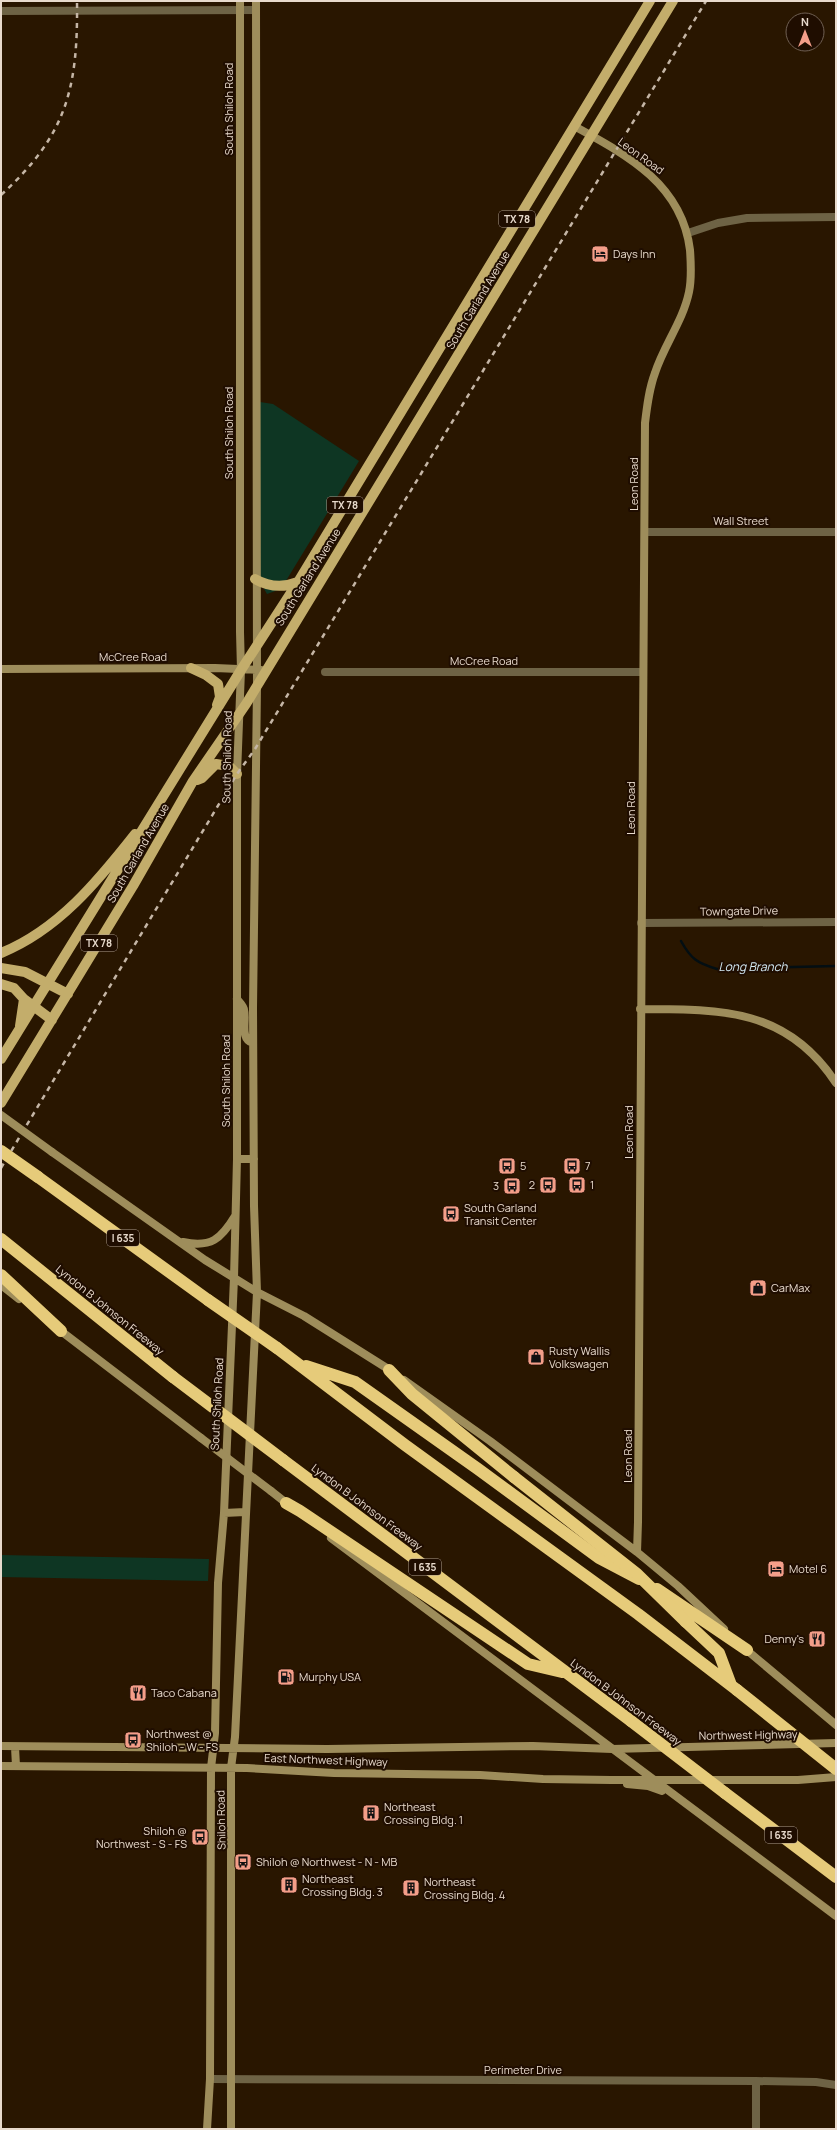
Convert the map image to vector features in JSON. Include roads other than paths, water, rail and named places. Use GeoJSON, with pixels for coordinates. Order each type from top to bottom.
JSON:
{"type":"FeatureCollection","features":[{"type":"Feature","properties":{"kind":"highway","name":"I 635"},"geometry":{"type":"LineString","coordinates":[[1,1151],[277,1348],[405,1445],[626,1605],[734,1687],[836,1769]]}},
{"type":"Feature","properties":{"kind":"highway","name":"Lyndon B Johnson Freeway"},"geometry":{"type":"LineString","coordinates":[[1,1239],[173,1377],[836,1877]]}},
{"type":"Feature","properties":{"kind":"highway"},"geometry":{"type":"LineString","coordinates":[[1,1276],[61,1330]]}},
{"type":"Feature","properties":{"kind":"highway"},"geometry":{"type":"LineString","coordinates":[[296,1363],[355,1382],[478,1469],[599,1558],[652,1586],[747,1650]]}},
{"type":"Feature","properties":{"kind":"highway"},"geometry":{"type":"LineString","coordinates":[[389,1370],[412,1394],[637,1574],[719,1653],[734,1687]]}},
{"type":"Feature","properties":{"kind":"highway"},"geometry":{"type":"LineString","coordinates":[[286,1503],[300,1510],[528,1664],[567,1673]]}},
{"type":"Feature","properties":{"kind":"main road","name":"South Shiloh Road"},"geometry":{"type":"LineString","coordinates":[[224,1513],[234,1278],[237,1159],[237,774],[241,670],[240,1]]}},
{"type":"Feature","properties":{"kind":"main road"},"geometry":{"type":"LineString","coordinates":[[256,1],[255,579],[256,650],[261,670]]}},
{"type":"Feature","properties":{"kind":"main road","name":"South Garland Avenue"},"geometry":{"type":"LineString","coordinates":[[1,1059],[142,834],[156,808],[241,670],[256,650],[298,582],[650,1]]}},
{"type":"Feature","properties":{"kind":"main road","name":"South Garland Avenue"},"geometry":{"type":"LineString","coordinates":[[1,1103],[133,886],[193,781],[239,716],[256,686],[261,670],[592,136],[673,1]]}},
{"type":"Feature","properties":{"kind":"main road","name":"Leon Road"},"geometry":{"type":"LineString","coordinates":[[574,126],[637,164],[663,187],[680,213],[688,233],[692,268],[689,292],[683,311],[655,373],[649,394],[644,442],[645,532],[640,1009],[638,1522],[636,1552]]}},
{"type":"Feature","properties":{"kind":"main road"},"geometry":{"type":"LineString","coordinates":[[240,275],[256,275]]}},
{"type":"Feature","properties":{"kind":"main road"},"geometry":{"type":"LineString","coordinates":[[240,289],[256,289]]}},
{"type":"Feature","properties":{"kind":"main road"},"geometry":{"type":"LineString","coordinates":[[255,579],[274,586],[286,586],[298,582]]}},
{"type":"Feature","properties":{"kind":"main road"},"geometry":{"type":"LineString","coordinates":[[191,668],[206,674],[218,684],[220,697],[215,714]]}},
{"type":"Feature","properties":{"kind":"main road","name":"McCree Road"},"geometry":{"type":"LineString","coordinates":[[1,669],[229,668],[241,670],[261,670]]}},
{"type":"Feature","properties":{"kind":"main road"},"geometry":{"type":"LineString","coordinates":[[224,1513],[245,1512],[256,1292],[253,1043],[256,686]]}},
{"type":"Feature","properties":{"kind":"main road"},"geometry":{"type":"LineString","coordinates":[[193,781],[202,778],[216,764],[229,766],[237,774]]}},
{"type":"Feature","properties":{"kind":"main road"},"geometry":{"type":"LineString","coordinates":[[1,953],[28,940],[83,897],[156,808]]}},
{"type":"Feature","properties":{"kind":"main road"},"geometry":{"type":"LineString","coordinates":[[1,968],[25,972],[48,982],[68,994]]}},
{"type":"Feature","properties":{"kind":"main road"},"geometry":{"type":"LineString","coordinates":[[1,984],[14,988],[24,998],[52,1020]]}},
{"type":"Feature","properties":{"kind":"main road"},"geometry":{"type":"LineString","coordinates":[[20,1028],[24,998]]}},
{"type":"Feature","properties":{"kind":"main road"},"geometry":{"type":"LineString","coordinates":[[237,999],[244,1009],[244,1032],[246,1038],[253,1043]]}},
{"type":"Feature","properties":{"kind":"main road"},"geometry":{"type":"LineString","coordinates":[[640,1009],[709,1010],[748,1016],[771,1025],[791,1037],[808,1050],[828,1071],[836,1083]]}},
{"type":"Feature","properties":{"kind":"main road"},"geometry":{"type":"LineString","coordinates":[[1,1115],[180,1242],[256,1292],[304,1316],[389,1370],[490,1441],[636,1552],[678,1586],[747,1650],[836,1725]]}},
{"type":"Feature","properties":{"kind":"main road"},"geometry":{"type":"LineString","coordinates":[[237,1159],[254,1159]]}},
{"type":"Feature","properties":{"kind":"main road"},"geometry":{"type":"LineString","coordinates":[[180,1242],[196,1245],[206,1244],[216,1240],[225,1233],[236,1216]]}},
{"type":"Feature","properties":{"kind":"main road"},"geometry":{"type":"LineString","coordinates":[[1,1285],[650,1779],[836,1916]]}},
{"type":"Feature","properties":{"kind":"main road","name":"Shiloh Road"},"geometry":{"type":"LineString","coordinates":[[231,2129],[231,1768],[245,1512]]}},
{"type":"Feature","properties":{"kind":"main road","name":"Shiloh Road"},"geometry":{"type":"LineString","coordinates":[[207,2129],[210,2079],[211,1768],[213,1748],[218,1583],[224,1513]]}},
{"type":"Feature","properties":{"kind":"main road","name":"Northwest Highway"},"geometry":{"type":"LineString","coordinates":[[612,1749],[836,1743]]}},
{"type":"Feature","properties":{"kind":"main road","name":"East Northwest Highway"},"geometry":{"type":"LineString","coordinates":[[1,1746],[233,1748],[533,1746],[612,1749]]}},
{"type":"Feature","properties":{"kind":"main road"},"geometry":{"type":"LineString","coordinates":[[15,1746],[16,1766]]}},
{"type":"Feature","properties":{"kind":"main road","name":"East Northwest Highway"},"geometry":{"type":"LineString","coordinates":[[1,1766],[231,1768],[334,1773],[472,1775],[543,1779],[650,1779]]}},
{"type":"Feature","properties":{"kind":"main road"},"geometry":{"type":"LineString","coordinates":[[650,1779],[798,1780],[836,1777]]}},
{"type":"Feature","properties":{"kind":"main road"},"geometry":{"type":"LineString","coordinates":[[611,1780],[625,1784],[648,1786],[677,1798]]}},
{"type":"Feature","properties":{"kind":"street"},"geometry":{"type":"LineString","coordinates":[[1,11],[256,10]]}},
{"type":"Feature","properties":{"kind":"street"},"geometry":{"type":"LineString","coordinates":[[688,233],[718,223],[747,218],[836,217]]}},
{"type":"Feature","properties":{"kind":"street","name":"Wall Street"},"geometry":{"type":"LineString","coordinates":[[645,532],[836,532]]}},
{"type":"Feature","properties":{"kind":"street","name":"McCree Road"},"geometry":{"type":"LineString","coordinates":[[325,672],[643,672]]}},
{"type":"Feature","properties":{"kind":"street","name":"Towngate Drive"},"geometry":{"type":"LineString","coordinates":[[641,923],[836,922]]}},
{"type":"Feature","properties":{"kind":"street","name":"Perimeter Drive"},"geometry":{"type":"LineString","coordinates":[[210,2079],[756,2081],[816,2082],[836,2085]]}},
{"type":"Feature","properties":{"kind":"street"},"geometry":{"type":"LineString","coordinates":[[756,2081],[756,2129]]}},
{"type":"Feature","properties":{"kind":"waterway","name":"Long Branch"},"geometry":{"type":"LineString","coordinates":[[681,941],[695,960],[704,965],[717,969],[836,966]]}},
{"type":"Feature","properties":{"kind":"railway"},"geometry":{"type":"LineString","coordinates":[[1,195],[41,152],[54,130],[64,108],[71,85],[75,60],[77,1]]}},
{"type":"Feature","properties":{"kind":"railway"},"geometry":{"type":"LineString","coordinates":[[1,1168],[237,774],[255,749],[706,1]]}},
{"type":"Feature","properties":{"kind":"place","name":"Days Inn"},"geometry":{"type":"Point","coordinates":[600,254]}},
{"type":"Feature","properties":{"kind":"place","name":"5"},"geometry":{"type":"Point","coordinates":[507,1166]}},
{"type":"Feature","properties":{"kind":"place","name":"7"},"geometry":{"type":"Point","coordinates":[572,1166]}},
{"type":"Feature","properties":{"kind":"place","name":"2"},"geometry":{"type":"Point","coordinates":[548,1185]}},
{"type":"Feature","properties":{"kind":"place","name":"1"},"geometry":{"type":"Point","coordinates":[577,1185]}},
{"type":"Feature","properties":{"kind":"place","name":"3"},"geometry":{"type":"Point","coordinates":[512,1186]}},
{"type":"Feature","properties":{"kind":"place","name":"South Garland Transit Center"},"geometry":{"type":"Point","coordinates":[451,1214]}},
{"type":"Feature","properties":{"kind":"place","name":"CarMax"},"geometry":{"type":"Point","coordinates":[758,1288]}},
{"type":"Feature","properties":{"kind":"place","name":"Rusty Wallis Volkswagen"},"geometry":{"type":"Point","coordinates":[536,1357]}},
{"type":"Feature","properties":{"kind":"place","name":"Motel 6"},"geometry":{"type":"Point","coordinates":[776,1569]}},
{"type":"Feature","properties":{"kind":"place","name":"Denny's"},"geometry":{"type":"Point","coordinates":[817,1639]}},
{"type":"Feature","properties":{"kind":"place","name":"Murphy USA"},"geometry":{"type":"Point","coordinates":[286,1677]}},
{"type":"Feature","properties":{"kind":"place","name":"Taco Cabana"},"geometry":{"type":"Point","coordinates":[138,1693]}},
{"type":"Feature","properties":{"kind":"place","name":"Northwest @ Shiloh - W - FS"},"geometry":{"type":"Point","coordinates":[133,1740]}},
{"type":"Feature","properties":{"kind":"place","name":"Northeast Crossing Bldg. 1"},"geometry":{"type":"Point","coordinates":[371,1813]}},
{"type":"Feature","properties":{"kind":"place","name":"Shiloh @ Northwest - S - FS"},"geometry":{"type":"Point","coordinates":[200,1837]}},
{"type":"Feature","properties":{"kind":"place","name":"Shiloh @ Northwest - N - MB"},"geometry":{"type":"Point","coordinates":[243,1862]}},
{"type":"Feature","properties":{"kind":"place","name":"Northeast Crossing Bldg. 3"},"geometry":{"type":"Point","coordinates":[289,1885]}},
{"type":"Feature","properties":{"kind":"place","name":"Northeast Crossing Bldg. 4"},"geometry":{"type":"Point","coordinates":[411,1888]}}]}
